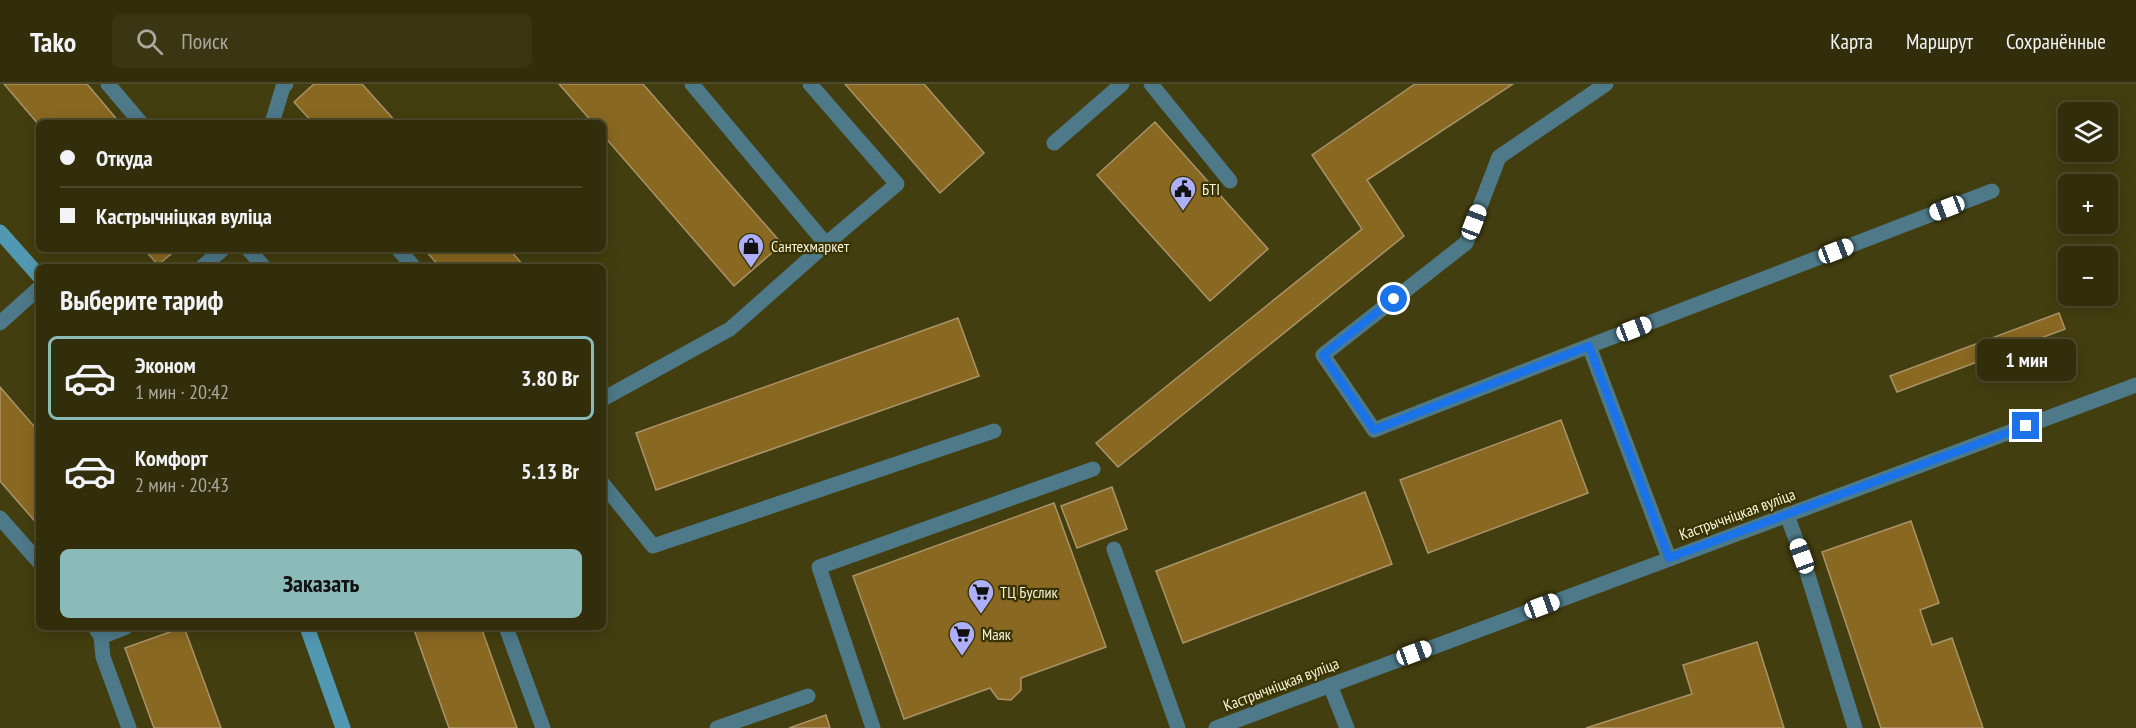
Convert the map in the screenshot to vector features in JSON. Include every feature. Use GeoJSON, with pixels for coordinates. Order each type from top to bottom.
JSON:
{"type":"FeatureCollection","features":[{"type":"Feature","properties":{"kind":"main road"},"geometry":{"type":"LineString","coordinates":[[0,232],[36,273]]}},
{"type":"Feature","properties":{"kind":"main road"},"geometry":{"type":"LineString","coordinates":[[308,630],[343,728]]}},
{"type":"Feature","properties":{"kind":"street"},"geometry":{"type":"LineString","coordinates":[[108,84],[138,120]]}},
{"type":"Feature","properties":{"kind":"street"},"geometry":{"type":"LineString","coordinates":[[277,119],[283,87],[286,84]]}},
{"type":"Feature","properties":{"kind":"street"},"geometry":{"type":"LineString","coordinates":[[692,84],[826,244]]}},
{"type":"Feature","properties":{"kind":"street"},"geometry":{"type":"LineString","coordinates":[[606,397],[730,329],[897,184],[810,84]]}},
{"type":"Feature","properties":{"kind":"street"},"geometry":{"type":"LineString","coordinates":[[1054,142],[1122,84]]}},
{"type":"Feature","properties":{"kind":"street"},"geometry":{"type":"LineString","coordinates":[[1151,84],[1230,181]]}},
{"type":"Feature","properties":{"kind":"street"},"geometry":{"type":"LineString","coordinates":[[1606,84],[1499,157],[1466,243],[1323,355],[1374,430],[1992,191]]}},
{"type":"Feature","properties":{"kind":"street"},"geometry":{"type":"LineString","coordinates":[[206,264],[220,252]]}},
{"type":"Feature","properties":{"kind":"street"},"geometry":{"type":"LineString","coordinates":[[251,252],[261,264]]}},
{"type":"Feature","properties":{"kind":"street"},"geometry":{"type":"LineString","coordinates":[[401,252],[411,264]]}},
{"type":"Feature","properties":{"kind":"street"},"geometry":{"type":"LineString","coordinates":[[0,322],[36,291]]}},
{"type":"Feature","properties":{"kind":"street"},"geometry":{"type":"LineString","coordinates":[[1589,346],[1669,558]]}},
{"type":"Feature","properties":{"kind":"street","name":"Кастрычніцкая вуліца"},"geometry":{"type":"LineString","coordinates":[[1216,728],[2136,385]]}},
{"type":"Feature","properties":{"kind":"street"},"geometry":{"type":"LineString","coordinates":[[606,488],[653,546],[994,431]]}},
{"type":"Feature","properties":{"kind":"street"},"geometry":{"type":"LineString","coordinates":[[873,728],[819,567],[1093,469]]}},
{"type":"Feature","properties":{"kind":"street"},"geometry":{"type":"LineString","coordinates":[[1787,515],[1802,556],[1855,728]]}},
{"type":"Feature","properties":{"kind":"street"},"geometry":{"type":"LineString","coordinates":[[0,518],[36,559]]}},
{"type":"Feature","properties":{"kind":"street"},"geometry":{"type":"LineString","coordinates":[[1114,549],[1178,728]]}},
{"type":"Feature","properties":{"kind":"street"},"geometry":{"type":"LineString","coordinates":[[507,630],[543,728]]}},
{"type":"Feature","properties":{"kind":"street"},"geometry":{"type":"LineString","coordinates":[[98,632],[103,657],[129,728]]}},
{"type":"Feature","properties":{"kind":"street"},"geometry":{"type":"LineString","coordinates":[[1330,685],[1347,728]]}},
{"type":"Feature","properties":{"kind":"street"},"geometry":{"type":"LineString","coordinates":[[717,728],[808,696]]}},
{"type":"Feature","properties":{"kind":"building"},"geometry":{"type":"Polygon","coordinates":[[[4,84],[87,84],[117,120],[36,120],[4,84]]]}},
{"type":"Feature","properties":{"kind":"building"},"geometry":{"type":"Polygon","coordinates":[[[314,84],[362,84],[394,120],[310,120],[294,102],[314,84]]]}},
{"type":"Feature","properties":{"kind":"building"},"geometry":{"type":"Polygon","coordinates":[[[559,84],[643,84],[782,244],[734,286],[606,138],[606,120],[590,120],[559,84]]]}},
{"type":"Feature","properties":{"kind":"building"},"geometry":{"type":"Polygon","coordinates":[[[845,84],[924,84],[984,153],[940,193],[845,84]]]}},
{"type":"Feature","properties":{"kind":"building"},"geometry":{"type":"Polygon","coordinates":[[[1415,84],[1513,84],[1367,180],[1404,236],[1118,467],[1096,443],[1362,229],[1312,155],[1415,84]]]}},
{"type":"Feature","properties":{"kind":"building","name":"БТІ"},"geometry":{"type":"Polygon","coordinates":[[[1155,122],[1268,249],[1210,301],[1097,175],[1155,122]]]}},
{"type":"Feature","properties":{"kind":"building"},"geometry":{"type":"Polygon","coordinates":[[[147,252],[173,252],[159,264],[147,252]]]}},
{"type":"Feature","properties":{"kind":"building"},"geometry":{"type":"Polygon","coordinates":[[[427,252],[512,252],[522,264],[437,264],[427,252]]]}},
{"type":"Feature","properties":{"kind":"building"},"geometry":{"type":"Polygon","coordinates":[[[2059,313],[2065,329],[1897,392],[1890,376],[2059,313]]]}},
{"type":"Feature","properties":{"kind":"building"},"geometry":{"type":"Polygon","coordinates":[[[958,318],[979,376],[656,490],[636,433],[958,318]]]}},
{"type":"Feature","properties":{"kind":"building"},"geometry":{"type":"Polygon","coordinates":[[[0,387],[36,429],[36,523],[0,481],[0,387]]]}},
{"type":"Feature","properties":{"kind":"building"},"geometry":{"type":"Polygon","coordinates":[[[1561,420],[1588,493],[1428,553],[1400,480],[1561,420]]]}},
{"type":"Feature","properties":{"kind":"building"},"geometry":{"type":"Polygon","coordinates":[[[1112,487],[1127,529],[1077,548],[1061,506],[1112,487]]]}},
{"type":"Feature","properties":{"kind":"building"},"geometry":{"type":"Polygon","coordinates":[[[1365,492],[1392,564],[1183,643],[1156,571],[1365,492]]]}},
{"type":"Feature","properties":{"kind":"building","name":"ТЦ Буслик"},"geometry":{"type":"Polygon","coordinates":[[[1054,503],[1106,647],[1021,678],[1021,690],[1011,700],[998,699],[990,688],[904,719],[853,576],[1054,503]]]}},
{"type":"Feature","properties":{"kind":"building"},"geometry":{"type":"Polygon","coordinates":[[[1911,521],[1939,603],[1920,610],[1932,645],[1952,638],[1983,728],[1881,728],[1822,552],[1911,521]]]}},
{"type":"Feature","properties":{"kind":"building"},"geometry":{"type":"Polygon","coordinates":[[[176,630],[185,630],[221,728],[154,728],[125,648],[176,630]]]}},
{"type":"Feature","properties":{"kind":"building"},"geometry":{"type":"Polygon","coordinates":[[[414,630],[482,630],[517,728],[449,728],[414,630]]]}},
{"type":"Feature","properties":{"kind":"building"},"geometry":{"type":"Polygon","coordinates":[[[1757,642],[1784,728],[1586,728],[1692,694],[1683,665],[1757,642]]]}},
{"type":"Feature","properties":{"kind":"building"},"geometry":{"type":"Polygon","coordinates":[[[826,715],[830,728],[789,728],[826,715]]]}},
{"type":"Feature","properties":{"kind":"place","name":"БТІ"},"geometry":{"type":"Point","coordinates":[1183,212]}},
{"type":"Feature","properties":{"kind":"place","name":"Сантехмаркет"},"geometry":{"type":"Point","coordinates":[751,269]}},
{"type":"Feature","properties":{"kind":"place","name":"ТЦ Буслик"},"geometry":{"type":"Point","coordinates":[981,615]}},
{"type":"Feature","properties":{"kind":"place","name":"Маяк"},"geometry":{"type":"Point","coordinates":[962,657]}},
{"type":"Feature","properties":{"kind":"route"},"geometry":{"type":"LineString","coordinates":[[1394,299],[1323,355],[1374,430],[1589,346],[1669,558],[2026,426]]}}]}
